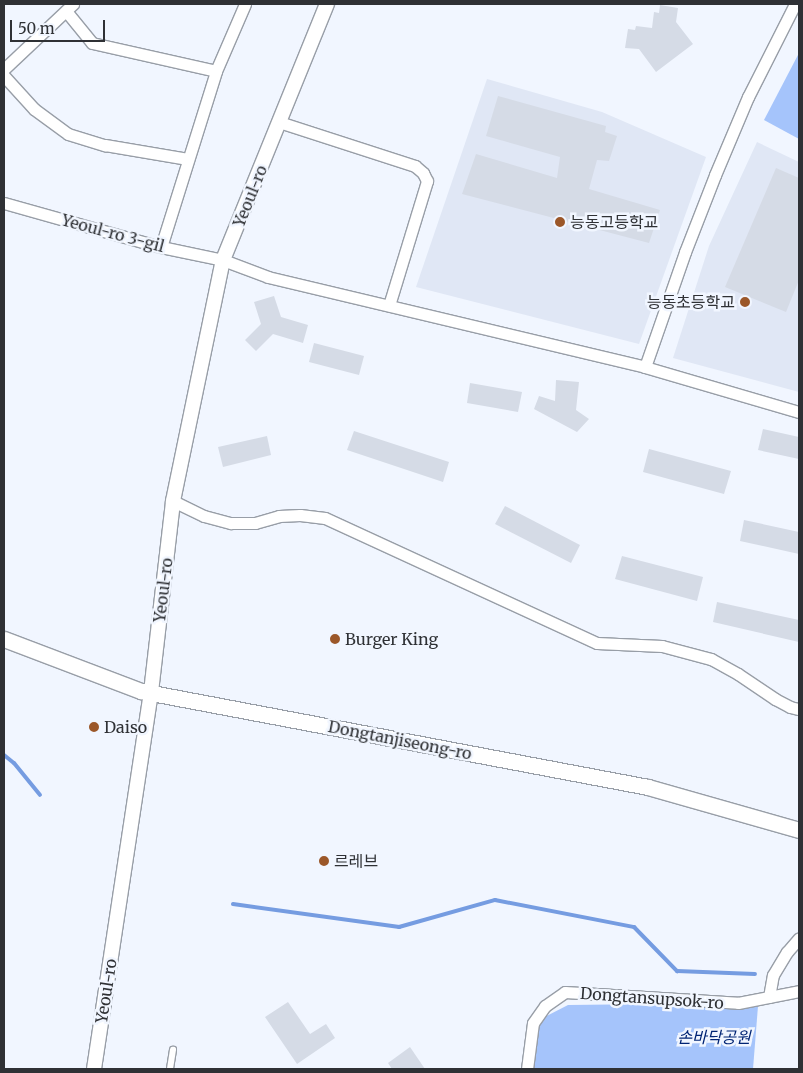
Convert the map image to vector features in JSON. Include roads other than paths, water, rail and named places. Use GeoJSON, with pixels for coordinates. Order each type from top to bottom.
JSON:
{"type":"FeatureCollection","features":[{"type":"Feature","properties":{"kind":"main road","name":"Dongtanjiseong-ro"},"geometry":{"type":"LineString","coordinates":[[4,639],[151,692],[648,786],[799,830]]}},
{"type":"Feature","properties":{"kind":"street"},"geometry":{"type":"LineString","coordinates":[[161,247],[216,71],[245,4]]}},
{"type":"Feature","properties":{"kind":"street","name":"Yeoul-ro"},"geometry":{"type":"LineString","coordinates":[[94,1069],[151,692],[173,502],[224,260],[327,4]]}},
{"type":"Feature","properties":{"kind":"street"},"geometry":{"type":"LineString","coordinates":[[645,367],[685,252],[715,175],[748,98],[795,4]]}},
{"type":"Feature","properties":{"kind":"street"},"geometry":{"type":"LineString","coordinates":[[4,69],[69,7],[92,43],[216,71]]}},
{"type":"Feature","properties":{"kind":"street"},"geometry":{"type":"LineString","coordinates":[[4,76],[34,109],[68,134],[105,144],[188,159]]}},
{"type":"Feature","properties":{"kind":"street"},"geometry":{"type":"LineString","coordinates":[[279,122],[415,166],[423,173],[427,181],[389,305]]}},
{"type":"Feature","properties":{"kind":"street","name":"Yeoul-ro 3-gil"},"geometry":{"type":"LineString","coordinates":[[4,203],[161,247],[224,260],[268,277],[645,367],[799,412]]}},
{"type":"Feature","properties":{"kind":"street"},"geometry":{"type":"LineString","coordinates":[[173,502],[204,516],[231,524],[255,523],[279,516],[300,515],[326,518],[596,643],[662,646],[711,660],[738,674],[790,708],[799,709]]}},
{"type":"Feature","properties":{"kind":"street"},"geometry":{"type":"LineString","coordinates":[[769,997],[773,975],[787,952],[799,938]]}},
{"type":"Feature","properties":{"kind":"street","name":"Dongtansupsok-ro"},"geometry":{"type":"LineString","coordinates":[[527,1069],[533,1023],[546,1006],[565,992],[738,1003],[799,991]]}},
{"type":"Feature","properties":{"kind":"lane"},"geometry":{"type":"LineString","coordinates":[[170,1069],[173,1050]]}},
{"type":"Feature","properties":{"kind":"waterway"},"geometry":{"type":"LineString","coordinates":[[4,755],[14,763],[40,795]]}},
{"type":"Feature","properties":{"kind":"waterway"},"geometry":{"type":"LineString","coordinates":[[233,904],[399,927],[495,900],[634,927],[677,971],[755,974]]}},
{"type":"Feature","properties":{"kind":"place","name":"능동고등학교"},"geometry":{"type":"Point","coordinates":[560,222]}},
{"type":"Feature","properties":{"kind":"place","name":"능동초등학교"},"geometry":{"type":"Point","coordinates":[745,302]}},
{"type":"Feature","properties":{"kind":"place","name":"Burger King"},"geometry":{"type":"Point","coordinates":[335,639]}},
{"type":"Feature","properties":{"kind":"place","name":"Daiso"},"geometry":{"type":"Point","coordinates":[94,727]}},
{"type":"Feature","properties":{"kind":"place","name":"르레브"},"geometry":{"type":"Point","coordinates":[324,861]}},
{"type":"Feature","properties":{"kind":"park label","name":"손바닥공원"},"geometry":{"type":"Point","coordinates":[714,1037]}}]}
